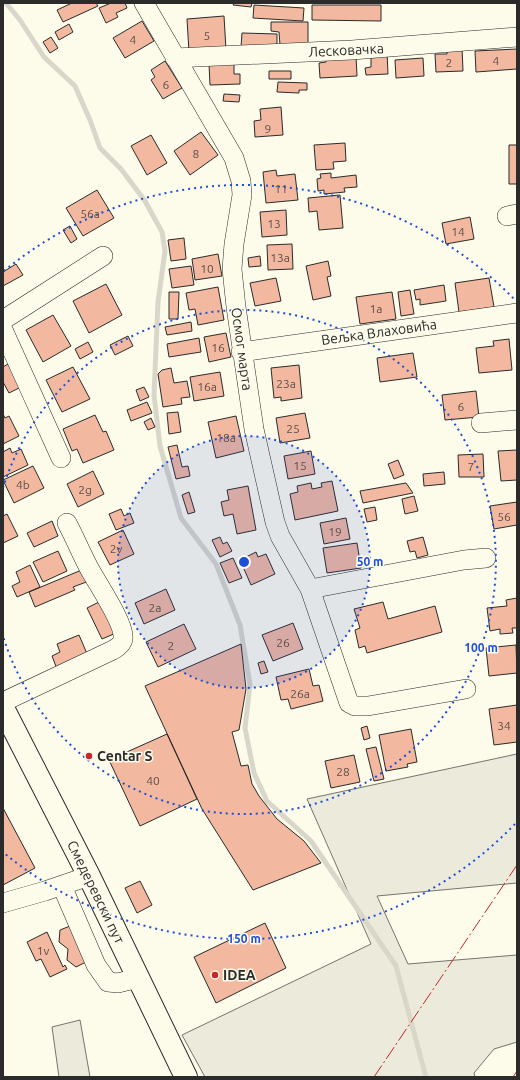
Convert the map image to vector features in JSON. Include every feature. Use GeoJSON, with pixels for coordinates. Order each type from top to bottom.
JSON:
{"type":"FeatureCollection","features":[{"type":"Feature","properties":{"kind":"main road","name":"Смедеревски пут"},"geometry":{"type":"LineString","coordinates":[[3,708],[89,876],[186,1077]]}},
{"type":"Feature","properties":{"kind":"street","name":"Осмог марта"},"geometry":{"type":"LineString","coordinates":[[144,3],[234,158],[241,181],[242,195],[234,244],[232,269],[242,352],[254,429],[275,522],[280,536],[310,590],[349,703],[355,706],[368,706],[466,689]]}},
{"type":"Feature","properties":{"kind":"street","name":"Лесковачка"},"geometry":{"type":"LineString","coordinates":[[175,58],[352,50],[517,37]]}},
{"type":"Feature","properties":{"kind":"street"},"geometry":{"type":"LineString","coordinates":[[3,320],[103,256]]}},
{"type":"Feature","properties":{"kind":"street","name":"Вељка Влаховића"},"geometry":{"type":"LineString","coordinates":[[242,352],[517,313]]}},
{"type":"Feature","properties":{"kind":"street"},"geometry":{"type":"LineString","coordinates":[[3,330],[61,458]]}},
{"type":"Feature","properties":{"kind":"street"},"geometry":{"type":"LineString","coordinates":[[481,423],[517,420]]}},
{"type":"Feature","properties":{"kind":"street"},"geometry":{"type":"LineString","coordinates":[[3,702],[113,650],[123,641],[124,637],[122,630],[115,614],[88,566],[68,524]]}},
{"type":"Feature","properties":{"kind":"street"},"geometry":{"type":"LineString","coordinates":[[310,590],[464,560],[486,558]]}},
{"type":"Feature","properties":{"kind":"street"},"geometry":{"type":"LineString","coordinates":[[3,903],[62,886],[89,876]]}},
{"type":"Feature","properties":{"kind":"street"},"geometry":{"type":"LineString","coordinates":[[62,886],[96,965],[108,982],[118,983],[138,978]]}},
{"type":"Feature","properties":{"kind":"shaded area"},"geometry":{"type":"Polygon","coordinates":[[[517,754],[517,883],[377,896],[408,964],[517,955],[517,1042],[494,1049],[474,1073],[475,1077],[205,1077],[182,1035],[371,944],[307,799],[517,754]]]}},
{"type":"Feature","properties":{"kind":"shaded area"},"geometry":{"type":"Polygon","coordinates":[[[80,1020],[90,1077],[59,1077],[52,1027],[80,1020]]]}},
{"type":"Feature","properties":{"kind":"building"},"geometry":{"type":"Polygon","coordinates":[[[72,3],[96,3],[98,6],[63,22],[57,10],[72,3]]]}},
{"type":"Feature","properties":{"kind":"building"},"geometry":{"type":"Polygon","coordinates":[[[111,3],[125,3],[127,8],[116,13],[118,17],[106,23],[99,8],[111,3]]]}},
{"type":"Feature","properties":{"kind":"building"},"geometry":{"type":"Polygon","coordinates":[[[234,3],[252,3],[251,7],[233,5],[234,3]]]}},
{"type":"Feature","properties":{"kind":"building"},"geometry":{"type":"Polygon","coordinates":[[[254,5],[304,8],[303,21],[253,18],[254,5]]]}},
{"type":"Feature","properties":{"kind":"building"},"geometry":{"type":"Polygon","coordinates":[[[312,5],[381,5],[381,21],[312,20],[312,5]]]}},
{"type":"Feature","properties":{"kind":"building"},"geometry":{"type":"Polygon","coordinates":[[[224,16],[226,50],[189,52],[187,19],[224,16]]]}},
{"type":"Feature","properties":{"kind":"building"},"geometry":{"type":"Polygon","coordinates":[[[142,21],[154,41],[125,58],[113,38],[142,21]]]}},
{"type":"Feature","properties":{"kind":"building"},"geometry":{"type":"Polygon","coordinates":[[[271,22],[308,22],[308,45],[280,45],[279,32],[271,31],[271,22]]]}},
{"type":"Feature","properties":{"kind":"building"},"geometry":{"type":"Polygon","coordinates":[[[69,24],[73,32],[59,40],[55,32],[69,24]]]}},
{"type":"Feature","properties":{"kind":"building"},"geometry":{"type":"Polygon","coordinates":[[[242,33],[277,34],[277,48],[241,47],[242,33]]]}},
{"type":"Feature","properties":{"kind":"building"},"geometry":{"type":"Polygon","coordinates":[[[51,37],[58,48],[50,53],[43,42],[51,37]]]}},
{"type":"Feature","properties":{"kind":"building"},"geometry":{"type":"Polygon","coordinates":[[[462,47],[463,71],[436,72],[435,54],[447,54],[447,48],[462,47]]]}},
{"type":"Feature","properties":{"kind":"building"},"geometry":{"type":"Polygon","coordinates":[[[517,49],[517,69],[476,72],[475,51],[517,49]]]}},
{"type":"Feature","properties":{"kind":"building"},"geometry":{"type":"Polygon","coordinates":[[[371,52],[387,52],[388,74],[366,75],[365,68],[371,67],[371,52]]]}},
{"type":"Feature","properties":{"kind":"building"},"geometry":{"type":"Polygon","coordinates":[[[356,56],[357,76],[320,78],[319,63],[326,62],[326,58],[356,56]]]}},
{"type":"Feature","properties":{"kind":"building"},"geometry":{"type":"Polygon","coordinates":[[[423,58],[424,76],[396,78],[395,60],[423,58]]]}},
{"type":"Feature","properties":{"kind":"building"},"geometry":{"type":"Polygon","coordinates":[[[165,61],[182,88],[163,99],[151,80],[155,77],[151,70],[165,61]]]}},
{"type":"Feature","properties":{"kind":"building"},"geometry":{"type":"Polygon","coordinates":[[[209,64],[234,64],[234,74],[240,74],[240,84],[210,85],[209,64]]]}},
{"type":"Feature","properties":{"kind":"building"},"geometry":{"type":"Polygon","coordinates":[[[269,71],[291,71],[291,79],[269,79],[269,71]]]}},
{"type":"Feature","properties":{"kind":"building"},"geometry":{"type":"Polygon","coordinates":[[[278,82],[307,83],[307,90],[299,90],[299,93],[277,92],[278,82]]]}},
{"type":"Feature","properties":{"kind":"building"},"geometry":{"type":"Polygon","coordinates":[[[224,94],[240,95],[239,102],[223,101],[224,94]]]}},
{"type":"Feature","properties":{"kind":"building"},"geometry":{"type":"Polygon","coordinates":[[[281,107],[283,135],[255,137],[254,121],[261,120],[260,109],[281,107]]]}},
{"type":"Feature","properties":{"kind":"building"},"geometry":{"type":"Polygon","coordinates":[[[201,132],[218,155],[190,175],[174,151],[201,132]]]}},
{"type":"Feature","properties":{"kind":"building"},"geometry":{"type":"Polygon","coordinates":[[[151,135],[167,163],[147,175],[131,146],[151,135]]]}},
{"type":"Feature","properties":{"kind":"building"},"geometry":{"type":"Polygon","coordinates":[[[345,143],[346,161],[333,162],[334,169],[316,170],[314,145],[345,143]]]}},
{"type":"Feature","properties":{"kind":"building"},"geometry":{"type":"Polygon","coordinates":[[[509,145],[517,145],[517,184],[509,184],[509,145]]]}},
{"type":"Feature","properties":{"kind":"building"},"geometry":{"type":"Polygon","coordinates":[[[276,170],[277,176],[295,174],[298,200],[266,203],[263,172],[276,170]]]}},
{"type":"Feature","properties":{"kind":"building"},"geometry":{"type":"Polygon","coordinates":[[[331,173],[331,178],[356,175],[357,187],[344,188],[345,192],[324,194],[324,190],[318,191],[317,179],[321,178],[320,174],[331,173]]]}},
{"type":"Feature","properties":{"kind":"building"},"geometry":{"type":"Polygon","coordinates":[[[97,190],[114,218],[83,236],[66,208],[97,190]]]}},
{"type":"Feature","properties":{"kind":"building"},"geometry":{"type":"Polygon","coordinates":[[[340,195],[343,228],[319,230],[317,211],[309,212],[308,198],[340,195]]]}},
{"type":"Feature","properties":{"kind":"building"},"geometry":{"type":"Polygon","coordinates":[[[286,210],[287,235],[262,237],[260,212],[286,210]]]}},
{"type":"Feature","properties":{"kind":"building"},"geometry":{"type":"Polygon","coordinates":[[[470,217],[474,239],[446,244],[442,223],[470,217]]]}},
{"type":"Feature","properties":{"kind":"building"},"geometry":{"type":"Polygon","coordinates":[[[70,226],[77,239],[71,243],[63,230],[70,226]]]}},
{"type":"Feature","properties":{"kind":"building"},"geometry":{"type":"Polygon","coordinates":[[[184,238],[186,259],[171,261],[168,240],[184,238]]]}},
{"type":"Feature","properties":{"kind":"building"},"geometry":{"type":"Polygon","coordinates":[[[292,244],[293,269],[268,270],[267,245],[292,244]]]}},
{"type":"Feature","properties":{"kind":"building"},"geometry":{"type":"Polygon","coordinates":[[[218,254],[222,276],[195,280],[192,259],[218,254]]]}},
{"type":"Feature","properties":{"kind":"building"},"geometry":{"type":"Polygon","coordinates":[[[260,256],[261,266],[249,267],[248,258],[260,256]]]}},
{"type":"Feature","properties":{"kind":"building"},"geometry":{"type":"Polygon","coordinates":[[[328,261],[331,276],[327,277],[331,296],[313,300],[306,266],[328,261]]]}},
{"type":"Feature","properties":{"kind":"building"},"geometry":{"type":"Polygon","coordinates":[[[16,264],[23,275],[3,286],[3,272],[16,264]]]}},
{"type":"Feature","properties":{"kind":"building"},"geometry":{"type":"Polygon","coordinates":[[[191,266],[194,285],[172,288],[169,269],[191,266]]]}},
{"type":"Feature","properties":{"kind":"building"},"geometry":{"type":"Polygon","coordinates":[[[276,278],[281,301],[255,306],[250,283],[276,278]]]}},
{"type":"Feature","properties":{"kind":"building"},"geometry":{"type":"Polygon","coordinates":[[[489,278],[494,307],[459,312],[455,283],[489,278]]]}},
{"type":"Feature","properties":{"kind":"building"},"geometry":{"type":"Polygon","coordinates":[[[106,284],[122,315],[89,333],[73,301],[106,284]]]}},
{"type":"Feature","properties":{"kind":"building"},"geometry":{"type":"Polygon","coordinates":[[[444,285],[446,301],[420,305],[420,299],[416,300],[414,290],[444,285]]]}},
{"type":"Feature","properties":{"kind":"building"},"geometry":{"type":"Polygon","coordinates":[[[218,287],[224,320],[198,325],[195,309],[189,310],[186,293],[218,287]]]}},
{"type":"Feature","properties":{"kind":"building"},"geometry":{"type":"Polygon","coordinates":[[[410,290],[414,314],[401,316],[398,292],[410,290]]]}},
{"type":"Feature","properties":{"kind":"building"},"geometry":{"type":"Polygon","coordinates":[[[169,292],[179,292],[178,319],[169,319],[169,292]]]}},
{"type":"Feature","properties":{"kind":"building"},"geometry":{"type":"Polygon","coordinates":[[[392,292],[396,319],[360,324],[356,297],[392,292]]]}},
{"type":"Feature","properties":{"kind":"building"},"geometry":{"type":"Polygon","coordinates":[[[53,315],[71,346],[43,362],[26,330],[53,315]]]}},
{"type":"Feature","properties":{"kind":"building"},"geometry":{"type":"Polygon","coordinates":[[[191,322],[192,331],[167,335],[165,327],[191,322]]]}},
{"type":"Feature","properties":{"kind":"building"},"geometry":{"type":"Polygon","coordinates":[[[226,333],[231,357],[209,362],[204,337],[226,333]]]}},
{"type":"Feature","properties":{"kind":"building"},"geometry":{"type":"Polygon","coordinates":[[[128,336],[133,346],[115,355],[110,345],[128,336]]]}},
{"type":"Feature","properties":{"kind":"building"},"geometry":{"type":"Polygon","coordinates":[[[199,338],[201,352],[169,357],[167,344],[199,338]]]}},
{"type":"Feature","properties":{"kind":"building"},"geometry":{"type":"Polygon","coordinates":[[[509,339],[512,370],[479,373],[476,348],[494,346],[493,341],[509,339]]]}},
{"type":"Feature","properties":{"kind":"building"},"geometry":{"type":"Polygon","coordinates":[[[88,342],[93,352],[80,359],[75,349],[88,342]]]}},
{"type":"Feature","properties":{"kind":"building"},"geometry":{"type":"Polygon","coordinates":[[[413,353],[417,377],[380,382],[377,358],[413,353]]]}},
{"type":"Feature","properties":{"kind":"building"},"geometry":{"type":"Polygon","coordinates":[[[8,364],[21,387],[9,393],[3,382],[3,367],[8,364]]]}},
{"type":"Feature","properties":{"kind":"building"},"geometry":{"type":"Polygon","coordinates":[[[299,365],[302,398],[281,401],[281,397],[274,398],[271,368],[299,365]]]}},
{"type":"Feature","properties":{"kind":"building"},"geometry":{"type":"Polygon","coordinates":[[[73,367],[90,399],[62,412],[46,380],[73,367]]]}},
{"type":"Feature","properties":{"kind":"building"},"geometry":{"type":"Polygon","coordinates":[[[171,368],[174,383],[187,381],[190,397],[181,398],[182,404],[163,407],[158,374],[162,370],[171,368]]]}},
{"type":"Feature","properties":{"kind":"building"},"geometry":{"type":"Polygon","coordinates":[[[220,372],[224,396],[194,401],[190,377],[220,372]]]}},
{"type":"Feature","properties":{"kind":"building"},"geometry":{"type":"Polygon","coordinates":[[[144,387],[149,397],[140,401],[136,390],[144,387]]]}},
{"type":"Feature","properties":{"kind":"building"},"geometry":{"type":"Polygon","coordinates":[[[476,391],[479,417],[445,420],[442,395],[476,391]]]}},
{"type":"Feature","properties":{"kind":"building"},"geometry":{"type":"Polygon","coordinates":[[[147,402],[152,413],[131,421],[127,410],[147,402]]]}},
{"type":"Feature","properties":{"kind":"building"},"geometry":{"type":"Polygon","coordinates":[[[178,412],[181,432],[169,434],[167,413],[178,412]]]}},
{"type":"Feature","properties":{"kind":"building"},"geometry":{"type":"Polygon","coordinates":[[[305,413],[310,438],[280,443],[276,418],[305,413]]]}},
{"type":"Feature","properties":{"kind":"building"},"geometry":{"type":"Polygon","coordinates":[[[3,414],[5,418],[9,416],[19,436],[3,444],[3,414]]]}},
{"type":"Feature","properties":{"kind":"building"},"geometry":{"type":"Polygon","coordinates":[[[95,415],[103,432],[106,431],[114,450],[83,463],[77,449],[72,451],[63,429],[95,415]]]}},
{"type":"Feature","properties":{"kind":"building"},"geometry":{"type":"Polygon","coordinates":[[[236,416],[244,451],[216,458],[208,422],[236,416]]]}},
{"type":"Feature","properties":{"kind":"building"},"geometry":{"type":"Polygon","coordinates":[[[151,418],[155,427],[148,430],[144,422],[151,418]]]}},
{"type":"Feature","properties":{"kind":"building"},"geometry":{"type":"Polygon","coordinates":[[[177,445],[182,467],[188,466],[190,476],[176,479],[168,447],[177,445]]]}},
{"type":"Feature","properties":{"kind":"building"},"geometry":{"type":"Polygon","coordinates":[[[10,448],[12,453],[21,449],[28,465],[3,477],[3,452],[10,448]]]}},
{"type":"Feature","properties":{"kind":"building"},"geometry":{"type":"Polygon","coordinates":[[[517,450],[517,480],[501,481],[498,451],[517,450]]]}},
{"type":"Feature","properties":{"kind":"building"},"geometry":{"type":"Polygon","coordinates":[[[311,451],[315,474],[288,479],[284,456],[311,451]]]}},
{"type":"Feature","properties":{"kind":"building"},"geometry":{"type":"Polygon","coordinates":[[[483,454],[484,477],[459,477],[458,455],[483,454]]]}},
{"type":"Feature","properties":{"kind":"building"},"geometry":{"type":"Polygon","coordinates":[[[398,460],[404,475],[394,479],[388,464],[398,460]]]}},
{"type":"Feature","properties":{"kind":"building"},"geometry":{"type":"Polygon","coordinates":[[[33,466],[44,488],[14,503],[3,480],[33,466]]]}},
{"type":"Feature","properties":{"kind":"building"},"geometry":{"type":"Polygon","coordinates":[[[93,471],[104,494],[78,507],[67,484],[93,471]]]}},
{"type":"Feature","properties":{"kind":"building"},"geometry":{"type":"Polygon","coordinates":[[[444,472],[445,484],[424,486],[423,474],[444,472]]]}},
{"type":"Feature","properties":{"kind":"building"},"geometry":{"type":"Polygon","coordinates":[[[332,481],[338,511],[295,520],[290,494],[298,492],[297,486],[311,483],[312,489],[322,487],[321,483],[332,481]]]}},
{"type":"Feature","properties":{"kind":"building"},"geometry":{"type":"Polygon","coordinates":[[[406,483],[413,493],[363,503],[360,491],[406,483]]]}},
{"type":"Feature","properties":{"kind":"building"},"geometry":{"type":"Polygon","coordinates":[[[248,486],[256,530],[237,534],[233,514],[224,516],[221,502],[229,500],[227,490],[248,486]]]}},
{"type":"Feature","properties":{"kind":"building"},"geometry":{"type":"Polygon","coordinates":[[[189,492],[195,512],[188,514],[182,495],[189,492]]]}},
{"type":"Feature","properties":{"kind":"building"},"geometry":{"type":"Polygon","coordinates":[[[414,496],[418,511],[405,514],[402,499],[414,496]]]}},
{"type":"Feature","properties":{"kind":"building"},"geometry":{"type":"Polygon","coordinates":[[[517,502],[517,525],[494,529],[490,506],[517,502]]]}},
{"type":"Feature","properties":{"kind":"building"},"geometry":{"type":"Polygon","coordinates":[[[375,507],[377,520],[367,522],[364,509],[375,507]]]}},
{"type":"Feature","properties":{"kind":"building"},"geometry":{"type":"Polygon","coordinates":[[[121,509],[124,516],[130,513],[134,523],[116,530],[109,514],[121,509]]]}},
{"type":"Feature","properties":{"kind":"building"},"geometry":{"type":"Polygon","coordinates":[[[7,514],[18,536],[3,543],[3,516],[7,514]]]}},
{"type":"Feature","properties":{"kind":"building"},"geometry":{"type":"Polygon","coordinates":[[[346,518],[350,539],[324,544],[320,523],[346,518]]]}},
{"type":"Feature","properties":{"kind":"building"},"geometry":{"type":"Polygon","coordinates":[[[52,521],[58,536],[34,547],[27,533],[52,521]]]}},
{"type":"Feature","properties":{"kind":"building"},"geometry":{"type":"Polygon","coordinates":[[[123,530],[134,554],[110,565],[98,542],[123,530]]]}},
{"type":"Feature","properties":{"kind":"building"},"geometry":{"type":"Polygon","coordinates":[[[220,537],[223,544],[227,542],[232,551],[220,557],[212,540],[220,537]]]}},
{"type":"Feature","properties":{"kind":"building"},"geometry":{"type":"Polygon","coordinates":[[[423,537],[428,555],[417,558],[415,551],[410,552],[407,541],[423,537]]]}},
{"type":"Feature","properties":{"kind":"building"},"geometry":{"type":"Polygon","coordinates":[[[357,543],[361,568],[327,573],[323,548],[357,543]]]}},
{"type":"Feature","properties":{"kind":"building"},"geometry":{"type":"Polygon","coordinates":[[[58,551],[67,571],[43,582],[33,562],[58,551]]]}},
{"type":"Feature","properties":{"kind":"building"},"geometry":{"type":"Polygon","coordinates":[[[256,552],[258,557],[266,554],[275,574],[251,585],[240,560],[256,552]]]}},
{"type":"Feature","properties":{"kind":"building"},"geometry":{"type":"Polygon","coordinates":[[[233,558],[242,578],[229,583],[220,563],[233,558]]]}},
{"type":"Feature","properties":{"kind":"building"},"geometry":{"type":"Polygon","coordinates":[[[30,565],[40,587],[17,597],[12,586],[20,582],[16,572],[30,565]]]}},
{"type":"Feature","properties":{"kind":"building"},"geometry":{"type":"Polygon","coordinates":[[[84,569],[89,581],[73,587],[75,590],[35,607],[29,592],[84,569]]]}},
{"type":"Feature","properties":{"kind":"building"},"geometry":{"type":"Polygon","coordinates":[[[166,589],[175,610],[144,624],[135,603],[166,589]]]}},
{"type":"Feature","properties":{"kind":"building"},"geometry":{"type":"Polygon","coordinates":[[[517,598],[517,628],[512,628],[513,633],[500,634],[500,629],[490,631],[487,608],[507,606],[506,600],[517,598]]]}},
{"type":"Feature","properties":{"kind":"building"},"geometry":{"type":"Polygon","coordinates":[[[101,601],[116,633],[102,639],[87,608],[101,601]]]}},
{"type":"Feature","properties":{"kind":"building"},"geometry":{"type":"Polygon","coordinates":[[[383,602],[388,619],[435,606],[442,632],[367,653],[365,646],[359,648],[355,630],[360,628],[354,609],[383,602]]]}},
{"type":"Feature","properties":{"kind":"building"},"geometry":{"type":"Polygon","coordinates":[[[293,623],[303,649],[273,661],[262,635],[293,623]]]}},
{"type":"Feature","properties":{"kind":"building"},"geometry":{"type":"Polygon","coordinates":[[[184,624],[196,649],[158,667],[146,642],[184,624]]]}},
{"type":"Feature","properties":{"kind":"building"},"geometry":{"type":"Polygon","coordinates":[[[79,635],[88,656],[57,669],[52,656],[60,652],[57,644],[79,635]]]}},
{"type":"Feature","properties":{"kind":"building"},"geometry":{"type":"Polygon","coordinates":[[[241,644],[246,689],[239,730],[232,732],[241,766],[248,765],[252,784],[259,796],[277,819],[304,841],[321,863],[253,890],[202,809],[145,686],[241,644]]]}},
{"type":"Feature","properties":{"kind":"building"},"geometry":{"type":"Polygon","coordinates":[[[516,645],[517,673],[489,676],[486,648],[516,645]]]}},
{"type":"Feature","properties":{"kind":"building"},"geometry":{"type":"Polygon","coordinates":[[[264,661],[268,672],[261,674],[258,663],[264,661]]]}},
{"type":"Feature","properties":{"kind":"building"},"geometry":{"type":"Polygon","coordinates":[[[309,669],[313,686],[319,685],[323,701],[291,709],[288,699],[281,700],[276,677],[309,669]]]}},
{"type":"Feature","properties":{"kind":"building"},"geometry":{"type":"Polygon","coordinates":[[[517,705],[517,742],[494,745],[489,709],[517,705]]]}},
{"type":"Feature","properties":{"kind":"building"},"geometry":{"type":"Polygon","coordinates":[[[367,726],[370,738],[364,740],[361,728],[367,726]]]}},
{"type":"Feature","properties":{"kind":"building"},"geometry":{"type":"Polygon","coordinates":[[[411,729],[417,762],[407,764],[408,767],[386,771],[379,735],[411,729]]]}},
{"type":"Feature","properties":{"kind":"building"},"geometry":{"type":"Polygon","coordinates":[[[167,734],[197,799],[140,826],[109,760],[167,734]]]}},
{"type":"Feature","properties":{"kind":"building"},"geometry":{"type":"Polygon","coordinates":[[[376,747],[384,779],[374,781],[366,749],[376,747]]]}},
{"type":"Feature","properties":{"kind":"building"},"geometry":{"type":"Polygon","coordinates":[[[354,755],[360,782],[331,788],[325,761],[354,755]]]}},
{"type":"Feature","properties":{"kind":"building"},"geometry":{"type":"Polygon","coordinates":[[[3,808],[35,868],[3,885],[3,808]]]}},
{"type":"Feature","properties":{"kind":"building"},"geometry":{"type":"Polygon","coordinates":[[[140,881],[152,905],[137,913],[125,888],[140,881]]]}},
{"type":"Feature","properties":{"kind":"building"},"geometry":{"type":"Polygon","coordinates":[[[265,923],[286,968],[216,1003],[194,957],[265,923]]]}},
{"type":"Feature","properties":{"kind":"building"},"geometry":{"type":"Polygon","coordinates":[[[70,926],[86,962],[76,967],[67,960],[68,949],[59,942],[60,930],[70,926]]]}},
{"type":"Feature","properties":{"kind":"building"},"geometry":{"type":"Polygon","coordinates":[[[47,932],[63,967],[65,965],[67,969],[50,977],[41,959],[36,961],[27,942],[47,932]]]}},
{"type":"Feature","properties":{"kind":"waterway"},"geometry":{"type":"LineString","coordinates":[[6,3],[20,20],[44,57],[75,86],[100,148],[121,169],[145,201],[162,232],[165,251],[158,302],[154,395],[160,446],[181,518],[216,564],[240,625],[250,685],[245,728],[254,773],[267,801],[311,841],[396,966],[426,1077]]}},
{"type":"Feature","properties":{"kind":"power"},"geometry":{"type":"LineString","coordinates":[[374,1077],[517,865]]}},
{"type":"Feature","properties":{"kind":"power"},"geometry":{"type":"LineString","coordinates":[[513,1077],[517,1071]]}},
{"type":"Feature","properties":{"kind":"place","name":"Centar S"},"geometry":{"type":"Point","coordinates":[89,756]}},
{"type":"Feature","properties":{"kind":"place","name":"IDEA"},"geometry":{"type":"Point","coordinates":[215,975]}}]}
